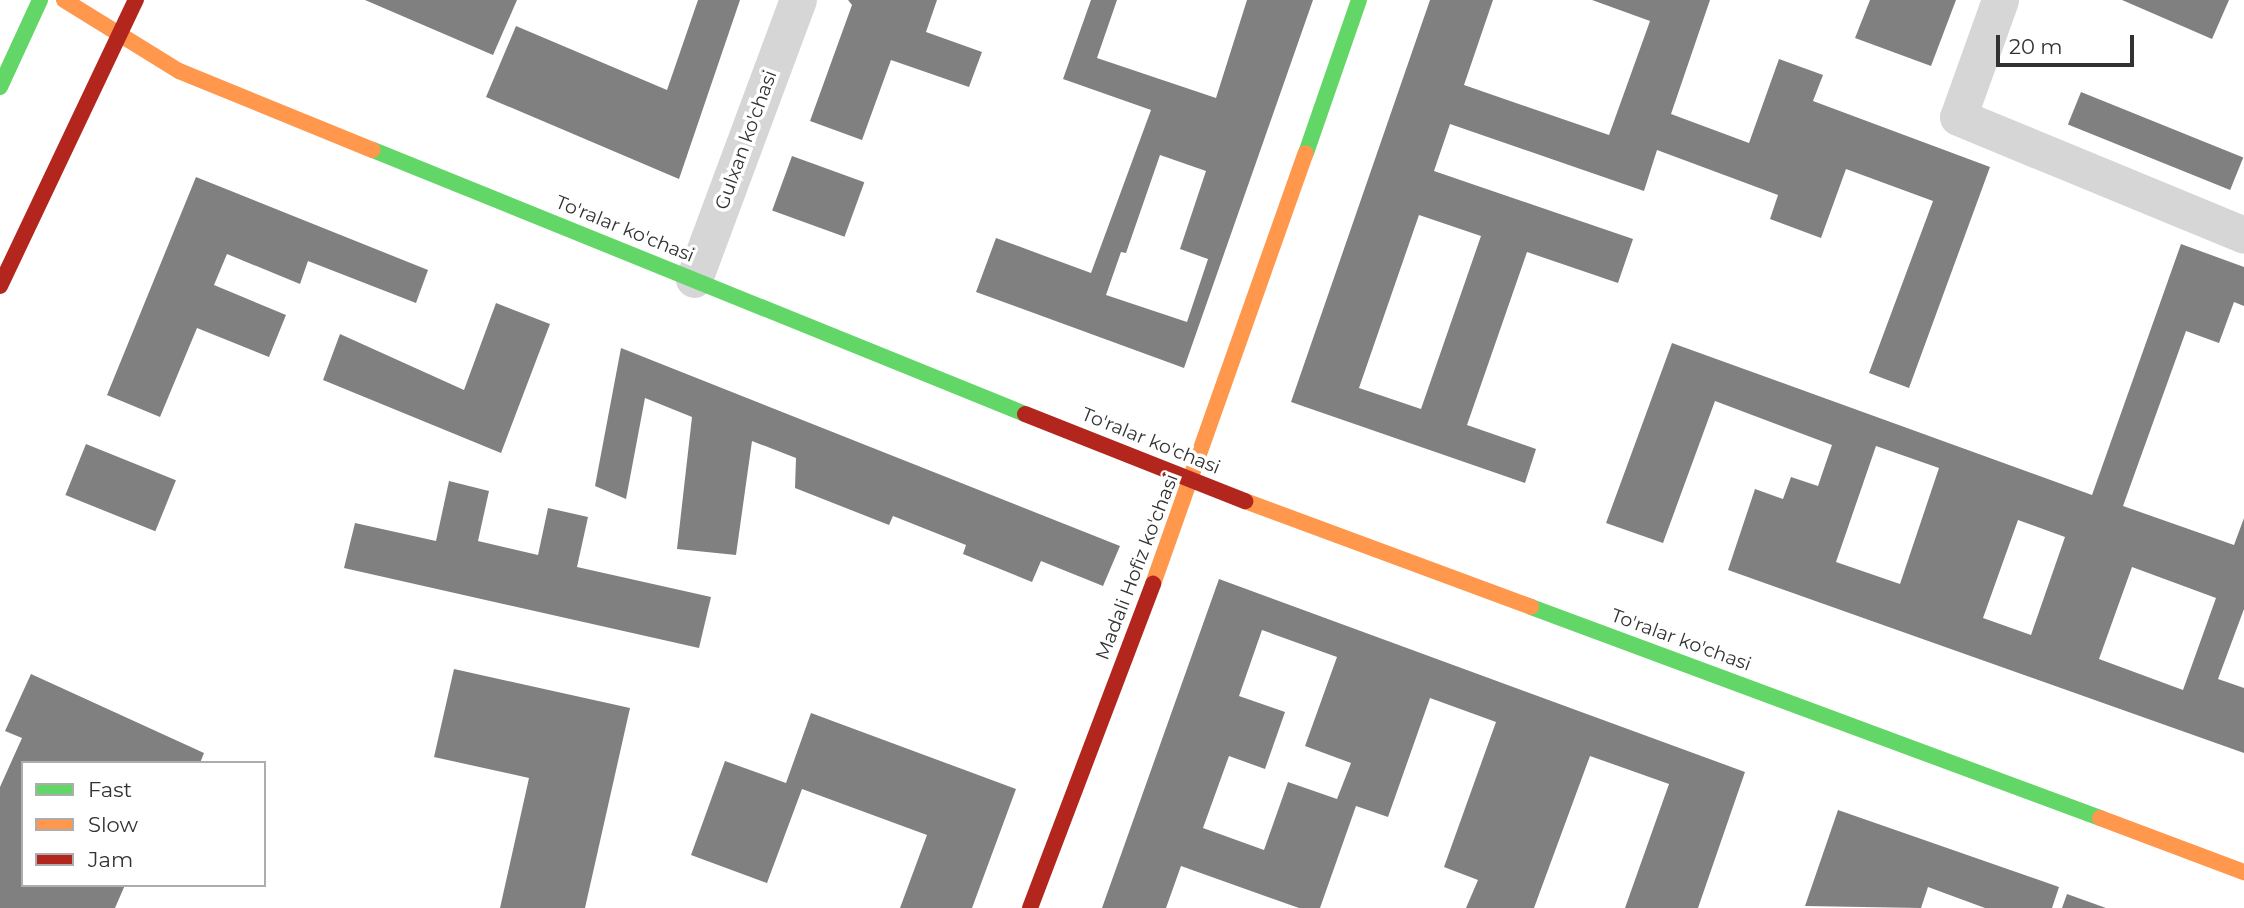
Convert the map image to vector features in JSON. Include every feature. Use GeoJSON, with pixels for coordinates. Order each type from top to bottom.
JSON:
{"type":"FeatureCollection","features":[{"type":"Feature","properties":{"kind":"street"},"geometry":{"type":"LineString","coordinates":[[0,87],[40,0]]}},
{"type":"Feature","properties":{"kind":"street","name":"To'ralar ko'chasi"},"geometry":{"type":"LineString","coordinates":[[64,0],[179,71],[1192,481],[2244,872]]}},
{"type":"Feature","properties":{"kind":"street"},"geometry":{"type":"LineString","coordinates":[[0,286],[136,0]]}},
{"type":"Feature","properties":{"kind":"street","name":"Gulxan ko'chasi"},"geometry":{"type":"LineString","coordinates":[[694,279],[798,0]]}},
{"type":"Feature","properties":{"kind":"street","name":"Madali Hofiz ko'chasi"},"geometry":{"type":"LineString","coordinates":[[1030,908],[1192,481],[1359,0]]}},
{"type":"Feature","properties":{"kind":"street"},"geometry":{"type":"LineString","coordinates":[[2000,0],[1958,117],[2244,235]]}},
{"type":"Feature","properties":{"kind":"building"},"geometry":{"type":"Polygon","coordinates":[[[365,0],[517,0],[493,55],[365,0]]]}},
{"type":"Feature","properties":{"kind":"building"},"geometry":{"type":"Polygon","coordinates":[[[698,0],[740,0],[679,179],[486,97],[516,26],[667,90],[698,0]]]}},
{"type":"Feature","properties":{"kind":"building"},"geometry":{"type":"Polygon","coordinates":[[[848,0],[937,0],[926,32],[982,52],[969,87],[891,60],[862,140],[810,121],[852,5],[848,0]]]}},
{"type":"Feature","properties":{"kind":"building"},"geometry":{"type":"Polygon","coordinates":[[[1091,0],[1117,0],[1097,58],[1216,98],[1247,0],[1313,0],[1184,368],[976,292],[996,238],[1091,273],[1151,110],[1063,79],[1091,0]],[[1160,155],[1126,253],[1121,252],[1106,295],[1187,322],[1208,259],[1180,249],[1206,171],[1160,155]]]}},
{"type":"Feature","properties":{"kind":"building"},"geometry":{"type":"Polygon","coordinates":[[[1430,0],[1493,0],[1464,85],[1609,135],[1650,21],[1592,0],[1710,0],[1671,114],[1749,143],[1779,59],[1823,75],[1813,101],[1990,167],[1909,388],[1869,373],[1933,201],[1846,169],[1821,238],[1770,219],[1778,195],[1657,150],[1644,191],[1450,124],[1434,171],[1633,239],[1618,283],[1527,252],[1467,425],[1536,449],[1525,483],[1291,402],[1430,0]],[[1419,215],[1359,388],[1421,409],[1481,236],[1419,215]]]}},
{"type":"Feature","properties":{"kind":"building"},"geometry":{"type":"Polygon","coordinates":[[[1870,0],[1956,0],[1931,66],[1855,38],[1870,0]]]}},
{"type":"Feature","properties":{"kind":"building"},"geometry":{"type":"Polygon","coordinates":[[[2122,0],[2229,0],[2212,39],[2122,0]]]}},
{"type":"Feature","properties":{"kind":"building"},"geometry":{"type":"Polygon","coordinates":[[[2081,92],[2243,158],[2230,190],[2068,124],[2081,92]]]}},
{"type":"Feature","properties":{"kind":"building"},"geometry":{"type":"Polygon","coordinates":[[[792,156],[864,182],[845,237],[772,211],[792,156]]]}},
{"type":"Feature","properties":{"kind":"building"},"geometry":{"type":"Polygon","coordinates":[[[196,177],[428,270],[416,303],[308,261],[300,284],[227,254],[214,285],[286,315],[269,357],[197,328],[160,417],[107,395],[196,177]]]}},
{"type":"Feature","properties":{"kind":"building"},"geometry":{"type":"Polygon","coordinates":[[[2181,244],[2244,267],[2244,306],[2234,302],[2219,343],[2186,331],[2123,506],[2234,545],[2244,518],[2244,609],[2218,679],[2244,688],[2244,753],[1728,570],[1755,489],[1783,499],[1791,477],[1818,486],[1832,445],[1715,401],[1663,543],[1606,523],[1672,343],[2092,495],[2181,244]],[[1876,446],[1836,562],[1900,584],[1939,468],[1876,446]],[[2018,520],[1983,618],[2031,635],[2065,537],[2018,520]],[[2132,567],[2099,659],[2183,690],[2216,598],[2132,567]]]}},
{"type":"Feature","properties":{"kind":"building"},"geometry":{"type":"Polygon","coordinates":[[[496,303],[550,324],[501,453],[323,380],[340,334],[464,390],[496,303]]]}},
{"type":"Feature","properties":{"kind":"building"},"geometry":{"type":"Polygon","coordinates":[[[621,348],[1120,546],[1103,586],[1041,561],[1032,582],[963,554],[966,545],[893,516],[889,525],[795,488],[796,458],[752,441],[736,555],[677,549],[692,417],[645,398],[626,499],[595,486],[621,348]]]}},
{"type":"Feature","properties":{"kind":"building"},"geometry":{"type":"Polygon","coordinates":[[[86,444],[176,480],[155,531],[65,495],[86,444]]]}},
{"type":"Feature","properties":{"kind":"building"},"geometry":{"type":"Polygon","coordinates":[[[449,481],[489,491],[478,541],[538,555],[548,508],[588,517],[577,567],[711,597],[699,648],[344,568],[355,523],[436,541],[449,481]]]}},
{"type":"Feature","properties":{"kind":"building"},"geometry":{"type":"Polygon","coordinates":[[[1219,579],[1745,772],[1698,908],[1625,908],[1669,784],[1590,756],[1534,908],[1466,908],[1478,880],[1444,867],[1496,722],[1430,698],[1388,817],[1356,806],[1320,908],[1299,908],[1181,866],[1166,908],[1102,908],[1219,579]],[[1262,630],[1239,696],[1285,712],[1265,769],[1229,756],[1203,828],[1264,850],[1288,782],[1337,799],[1351,763],[1305,746],[1337,657],[1262,630]]]}},
{"type":"Feature","properties":{"kind":"building"},"geometry":{"type":"Polygon","coordinates":[[[454,669],[630,708],[585,908],[500,908],[529,778],[434,757],[454,669]]]}},
{"type":"Feature","properties":{"kind":"building"},"geometry":{"type":"Polygon","coordinates":[[[31,674],[204,753],[201,761],[21,761],[21,887],[124,887],[115,908],[0,908],[0,787],[22,738],[5,731],[31,674]]]}},
{"type":"Feature","properties":{"kind":"building"},"geometry":{"type":"Polygon","coordinates":[[[811,713],[1016,789],[972,908],[900,908],[927,835],[802,789],[767,883],[691,855],[725,761],[786,783],[811,713]]]}},
{"type":"Feature","properties":{"kind":"building"},"geometry":{"type":"Polygon","coordinates":[[[1838,810],[2059,887],[2052,908],[1985,908],[1928,887],[1921,908],[1805,906],[1838,810]]]}},
{"type":"Feature","properties":{"kind":"building"},"geometry":{"type":"Polygon","coordinates":[[[2067,894],[2106,908],[2062,908],[2067,894]]]}},
{"type":"Feature","properties":{"kind":"traffic: fast"},"geometry":{"type":"LineString","coordinates":[[0,87],[40,0]]}},
{"type":"Feature","properties":{"kind":"traffic: fast"},"geometry":{"type":"LineString","coordinates":[[1306,153],[1359,0]]}},
{"type":"Feature","properties":{"kind":"traffic: fast"},"geometry":{"type":"LineString","coordinates":[[373,150],[1025,414]]}},
{"type":"Feature","properties":{"kind":"traffic: fast"},"geometry":{"type":"LineString","coordinates":[[1531,607],[2100,818]]}},
{"type":"Feature","properties":{"kind":"traffic: slow"},"geometry":{"type":"LineString","coordinates":[[64,0],[179,71],[373,150]]}},
{"type":"Feature","properties":{"kind":"traffic: slow"},"geometry":{"type":"LineString","coordinates":[[1153,584],[1306,153]]}},
{"type":"Feature","properties":{"kind":"traffic: slow"},"geometry":{"type":"LineString","coordinates":[[1245,501],[1531,607]]}},
{"type":"Feature","properties":{"kind":"traffic: slow"},"geometry":{"type":"LineString","coordinates":[[2100,818],[2244,872]]}},
{"type":"Feature","properties":{"kind":"traffic: jam"},"geometry":{"type":"LineString","coordinates":[[0,286],[136,0]]}},
{"type":"Feature","properties":{"kind":"traffic: jam"},"geometry":{"type":"LineString","coordinates":[[1025,414],[1245,501]]}},
{"type":"Feature","properties":{"kind":"traffic: jam"},"geometry":{"type":"LineString","coordinates":[[1030,908],[1153,584]]}}]}
